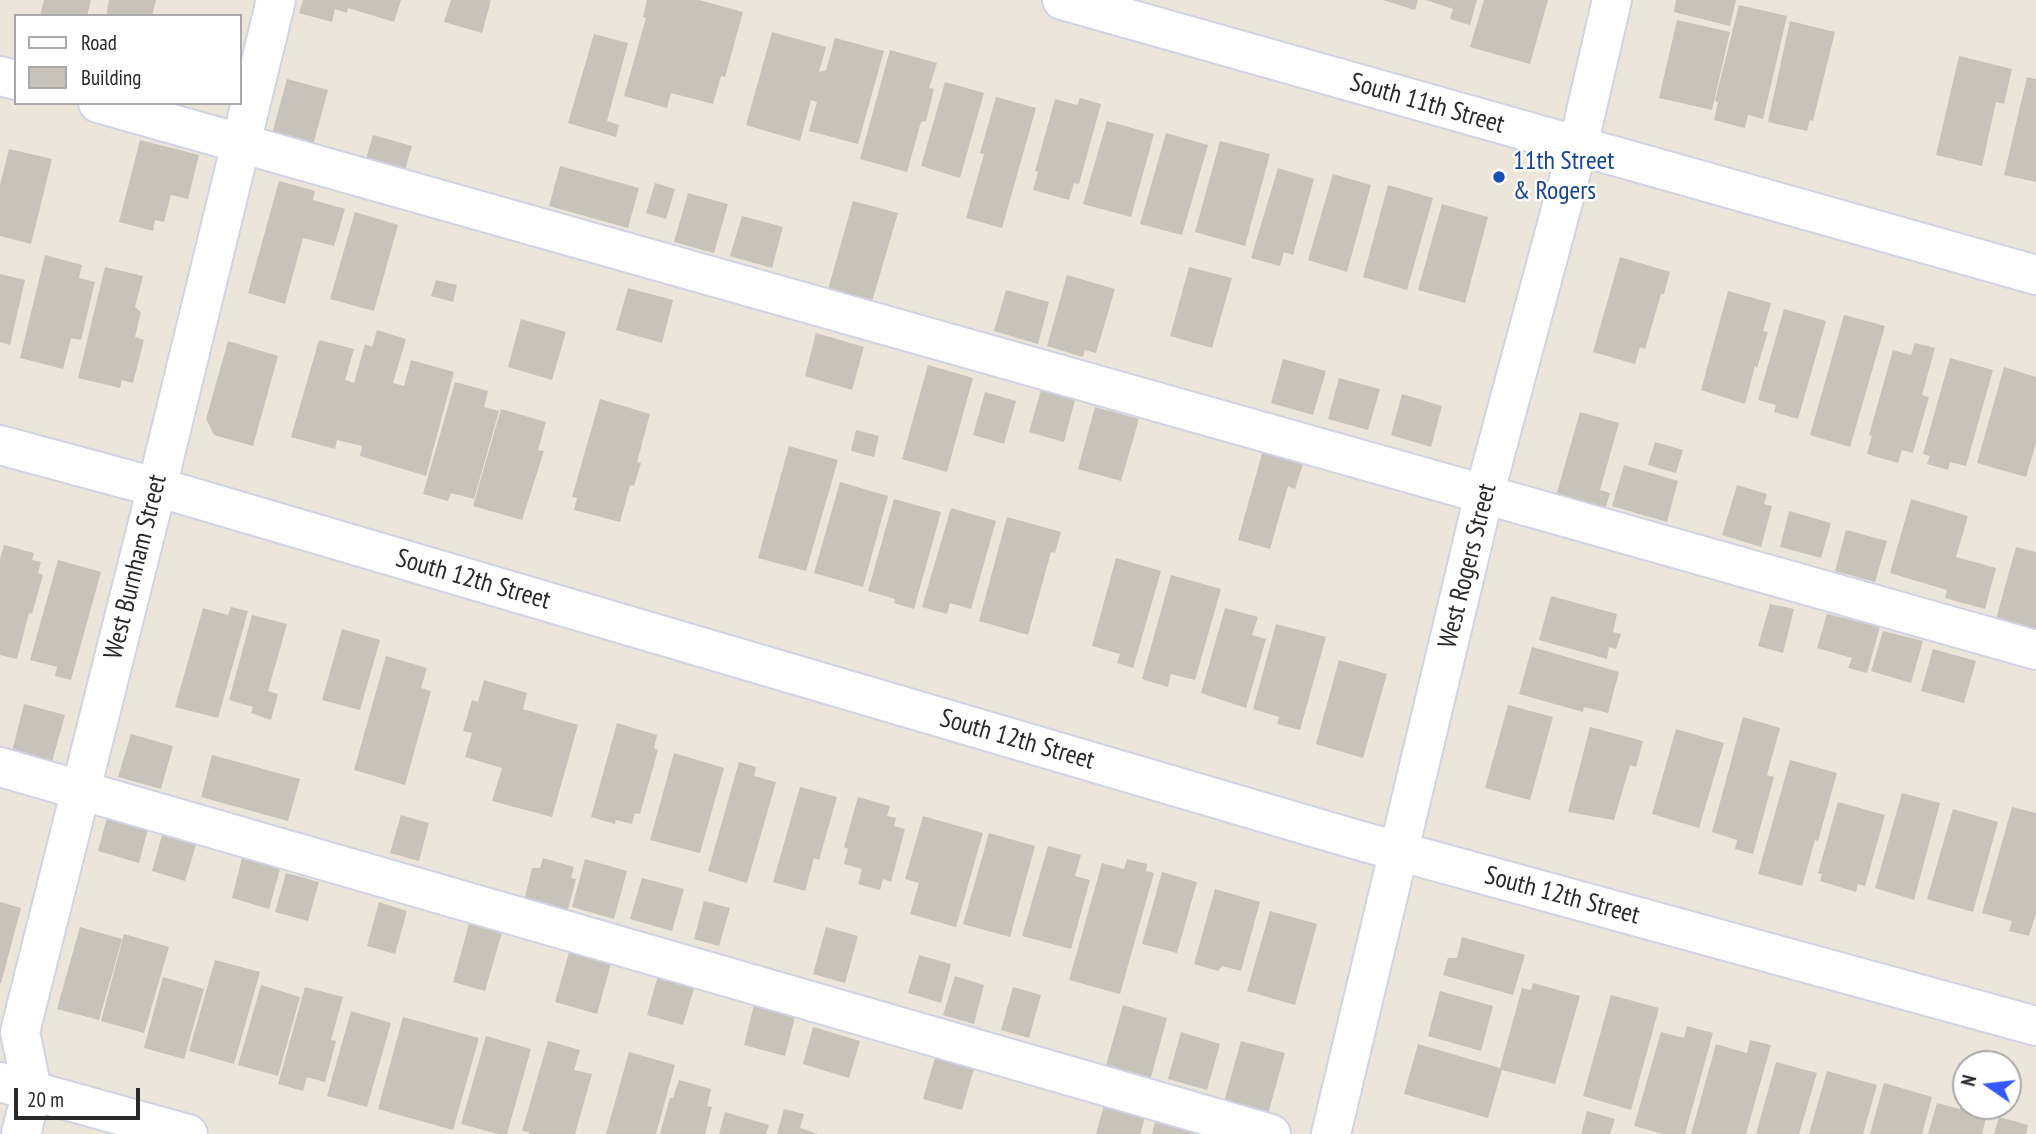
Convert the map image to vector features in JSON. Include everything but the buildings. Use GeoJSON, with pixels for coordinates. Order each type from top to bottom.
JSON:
{"type":"FeatureCollection","features":[{"type":"Feature","properties":{"kind":"street","name":"West Burnham Street"},"geometry":{"type":"LineString","coordinates":[[21,1134],[16,1086],[20,1032],[276,0]]}},
{"type":"Feature","properties":{"kind":"street","name":"South 11th Street"},"geometry":{"type":"LineString","coordinates":[[1062,0],[2036,275]]}},
{"type":"Feature","properties":{"kind":"street","name":"West Rogers Street"},"geometry":{"type":"LineString","coordinates":[[1331,1134],[1484,495],[1578,146],[1612,0]]}},
{"type":"Feature","properties":{"kind":"street"},"geometry":{"type":"LineString","coordinates":[[105,105],[2036,650]]}},
{"type":"Feature","properties":{"kind":"street","name":"South 12th Street"},"geometry":{"type":"LineString","coordinates":[[0,445],[157,487],[1399,851],[2036,1026]]}},
{"type":"Feature","properties":{"kind":"street"},"geometry":{"type":"LineString","coordinates":[[0,767],[1271,1134]]}},
{"type":"Feature","properties":{"kind":"street"},"geometry":{"type":"LineString","coordinates":[[16,1086],[188,1134]]}},
{"type":"Feature","properties":{"kind":"place","name":"11th Street & Rogers"},"geometry":{"type":"Point","coordinates":[1499,177]}}]}
